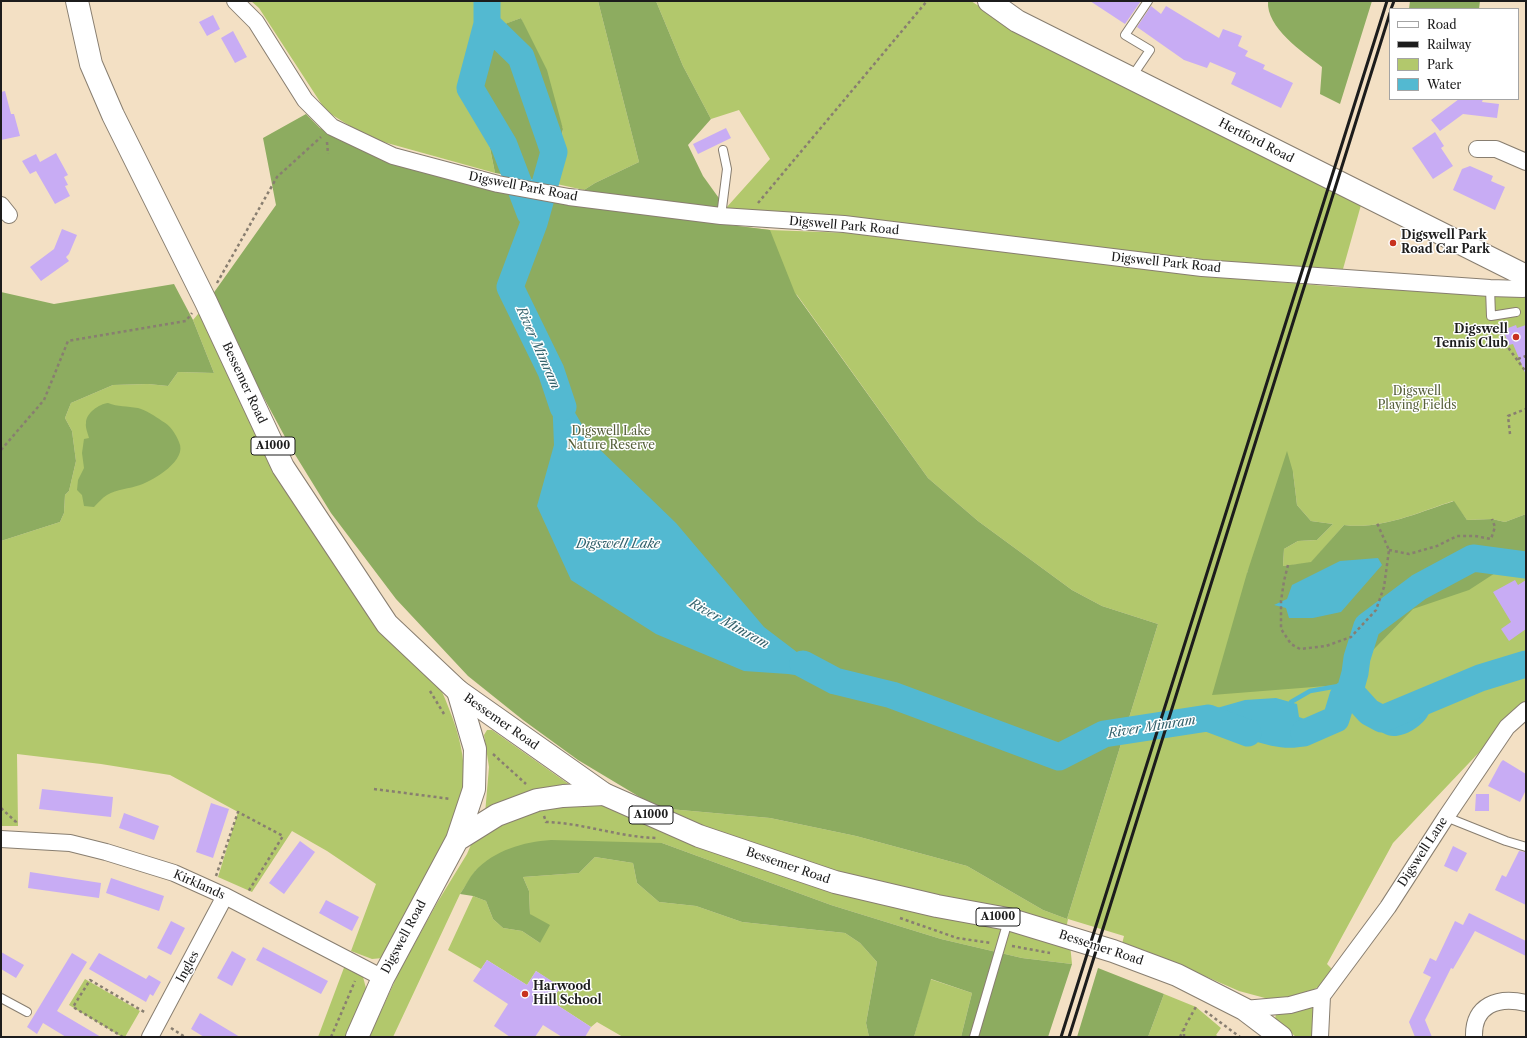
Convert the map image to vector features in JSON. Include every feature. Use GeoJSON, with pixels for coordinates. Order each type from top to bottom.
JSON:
{"type":"FeatureCollection","features":[{"type":"Feature","properties":{"kind":"main road","name":"Bessemer Road"},"geometry":{"type":"LineString","coordinates":[[77,1],[91,64],[113,115],[206,302],[283,467],[387,624],[458,691],[604,794],[699,836],[835,882],[937,906],[1008,919],[1113,951],[1177,974],[1244,1009],[1281,1037]]}},
{"type":"Feature","properties":{"kind":"main road","name":"Hertford Road"},"geometry":{"type":"LineString","coordinates":[[999,4],[1017,21],[1526,276]]}},
{"type":"Feature","properties":{"kind":"main road","name":"Digswell Road"},"geometry":{"type":"LineString","coordinates":[[357,1037],[382,978],[457,840],[470,804],[474,789],[474,749],[458,691]]}},
{"type":"Feature","properties":{"kind":"main road","name":"Digswell Road"},"geometry":{"type":"LineString","coordinates":[[457,840],[497,815],[537,800],[563,796],[604,794]]}},
{"type":"Feature","properties":{"kind":"street","name":"Digswell Park Road"},"geometry":{"type":"LineString","coordinates":[[235,1],[256,22],[305,100],[328,130],[393,156],[498,184],[569,197],[746,219],[844,224],[1202,268],[1370,275],[1490,288],[1526,287]]}},
{"type":"Feature","properties":{"kind":"street"},"geometry":{"type":"LineString","coordinates":[[1477,149],[1496,149],[1526,162]]}},
{"type":"Feature","properties":{"kind":"street","name":"Digswell Lane"},"geometry":{"type":"LineString","coordinates":[[1322,996],[1388,907],[1446,817],[1507,728],[1526,710]]}},
{"type":"Feature","properties":{"kind":"street","name":"Kirklands"},"geometry":{"type":"LineString","coordinates":[[1,839],[70,843],[106,852],[174,873],[240,904],[382,978]]}},
{"type":"Feature","properties":{"kind":"street","name":"Ingles"},"geometry":{"type":"LineString","coordinates":[[150,1037],[159,1021],[218,893]]}},
{"type":"Feature","properties":{"kind":"street"},"geometry":{"type":"LineString","coordinates":[[1244,1009],[1290,1005],[1322,996],[1320,1037]]}},
{"type":"Feature","properties":{"kind":"street"},"geometry":{"type":"LineString","coordinates":[[1474,1037],[1474,1026],[1478,1016],[1485,1008],[1495,1002],[1506,1000],[1526,1003]]}},
{"type":"Feature","properties":{"kind":"lane"},"geometry":{"type":"LineString","coordinates":[[1130,78],[1150,50],[1125,35],[1148,1]]}},
{"type":"Feature","properties":{"kind":"lane"},"geometry":{"type":"LineString","coordinates":[[721,216],[727,169],[723,150]]}},
{"type":"Feature","properties":{"kind":"lane"},"geometry":{"type":"LineString","coordinates":[[1490,288],[1490,316],[1516,312]]}},
{"type":"Feature","properties":{"kind":"lane"},"geometry":{"type":"LineString","coordinates":[[1446,817],[1506,841],[1526,847]]}},
{"type":"Feature","properties":{"kind":"lane"},"geometry":{"type":"LineString","coordinates":[[974,1037],[1008,919]]}},
{"type":"Feature","properties":{"kind":"lane"},"geometry":{"type":"LineString","coordinates":[[1,998],[27,1012]]}},
{"type":"Feature","properties":{"kind":"path"},"geometry":{"type":"LineString","coordinates":[[746,219],[927,1]]}},
{"type":"Feature","properties":{"kind":"path"},"geometry":{"type":"LineString","coordinates":[[328,130],[328,154]]}},
{"type":"Feature","properties":{"kind":"path"},"geometry":{"type":"LineString","coordinates":[[217,284],[278,178],[328,130]]}},
{"type":"Feature","properties":{"kind":"path"},"geometry":{"type":"LineString","coordinates":[[1,450],[44,400],[68,341],[186,321],[195,310]]}},
{"type":"Feature","properties":{"kind":"path"},"geometry":{"type":"LineString","coordinates":[[1514,324],[1499,329],[1504,342],[1526,371]]}},
{"type":"Feature","properties":{"kind":"path"},"geometry":{"type":"LineString","coordinates":[[1518,359],[1526,356]]}},
{"type":"Feature","properties":{"kind":"path"},"geometry":{"type":"LineString","coordinates":[[1510,434],[1508,416],[1526,409]]}},
{"type":"Feature","properties":{"kind":"path"},"geometry":{"type":"LineString","coordinates":[[1389,550],[1409,554],[1437,546],[1457,536],[1475,536],[1491,539],[1495,527],[1492,519]]}},
{"type":"Feature","properties":{"kind":"path"},"geometry":{"type":"LineString","coordinates":[[1288,565],[1281,601],[1281,629],[1291,644],[1300,649],[1326,646],[1351,637],[1376,610],[1384,587],[1389,550],[1377,523]]}},
{"type":"Feature","properties":{"kind":"path"},"geometry":{"type":"LineString","coordinates":[[493,754],[526,784],[529,789]]}},
{"type":"Feature","properties":{"kind":"path"},"geometry":{"type":"LineString","coordinates":[[374,789],[453,800],[470,804]]}},
{"type":"Feature","properties":{"kind":"path"},"geometry":{"type":"LineString","coordinates":[[1,808],[16,822],[17,840]]}},
{"type":"Feature","properties":{"kind":"path"},"geometry":{"type":"LineString","coordinates":[[218,893],[238,812],[283,836],[240,904]]}},
{"type":"Feature","properties":{"kind":"path"},"geometry":{"type":"LineString","coordinates":[[1000,944],[1056,954]]}},
{"type":"Feature","properties":{"kind":"path"},"geometry":{"type":"LineString","coordinates":[[331,1037],[361,966]]}},
{"type":"Feature","properties":{"kind":"path"},"geometry":{"type":"LineString","coordinates":[[123,1037],[73,1007],[90,980],[159,1021]]}},
{"type":"Feature","properties":{"kind":"path"},"geometry":{"type":"LineString","coordinates":[[1191,1002],[1240,1037]]}},
{"type":"Feature","properties":{"kind":"path"},"geometry":{"type":"LineString","coordinates":[[1180,1037],[1197,1005]]}},
{"type":"Feature","properties":{"kind":"path"},"geometry":{"type":"LineString","coordinates":[[1184,1030],[1184,1037]]}},
{"type":"Feature","properties":{"kind":"green space"},"geometry":{"type":"Polygon","coordinates":[[[251,1],[598,1],[639,162],[595,183],[584,190],[552,183],[563,129],[521,18],[492,29],[477,84],[495,173],[369,138],[326,111],[259,8],[251,1]]]}},
{"type":"Feature","properties":{"kind":"green space"},"geometry":{"type":"Polygon","coordinates":[[[598,1],[656,1],[683,66],[711,119],[688,145],[703,176],[726,208],[669,205],[584,190],[595,183],[639,162],[598,1]]]}},
{"type":"Feature","properties":{"kind":"green space"},"geometry":{"type":"Polygon","coordinates":[[[656,1],[971,1],[1016,30],[1361,205],[1343,269],[1204,261],[1006,236],[726,208],[770,159],[739,110],[711,119],[683,66],[656,1]]]}},
{"type":"Feature","properties":{"kind":"green space"},"geometry":{"type":"Polygon","coordinates":[[[1268,1],[1372,1],[1340,104],[1320,94],[1322,67],[1296,47],[1279,30],[1269,11],[1268,1]]]}},
{"type":"Feature","properties":{"kind":"green space"},"geometry":{"type":"Polygon","coordinates":[[[1410,1],[1480,1],[1479,8],[1409,8],[1410,1]]]}},
{"type":"Feature","properties":{"kind":"green space"},"geometry":{"type":"Polygon","coordinates":[[[521,18],[547,70],[563,129],[552,183],[495,173],[477,84],[491,29],[521,18]]]}},
{"type":"Feature","properties":{"kind":"green space","name":"Digswell Lake Nature Reserve"},"geometry":{"type":"Polygon","coordinates":[[[306,114],[320,128],[352,145],[623,212],[770,230],[795,293],[928,478],[978,521],[1072,590],[1102,606],[1158,624],[1067,919],[1043,910],[967,866],[856,836],[770,818],[658,808],[578,760],[523,720],[468,676],[396,599],[331,513],[291,448],[210,298],[276,205],[263,138],[306,114]]]}},
{"type":"Feature","properties":{"kind":"green space","name":"Digswell Playing Fields"},"geometry":{"type":"Polygon","coordinates":[[[623,212],[770,230],[850,233],[1264,281],[1339,287],[1526,296],[1526,514],[1505,522],[1492,519],[1467,520],[1453,501],[1386,523],[1358,526],[1344,525],[1311,563],[1283,566],[1284,549],[1298,541],[1317,540],[1333,524],[1311,521],[1297,505],[1293,472],[1247,573],[1370,627],[1474,560],[1526,568],[1526,703],[1393,843],[1327,964],[1333,970],[1320,986],[1303,995],[1278,999],[1265,998],[1239,991],[1184,967],[1122,944],[1124,936],[1068,919],[1066,929],[937,897],[811,869],[658,808],[770,818],[856,836],[967,866],[1043,910],[1067,919],[1158,624],[1102,606],[1072,590],[978,521],[928,478],[797,295],[623,212]]]}},
{"type":"Feature","properties":{"kind":"green space"},"geometry":{"type":"Polygon","coordinates":[[[174,284],[193,320],[214,373],[178,372],[168,386],[148,384],[113,385],[71,403],[65,418],[72,431],[76,461],[69,491],[65,495],[64,513],[60,522],[1,541],[1,292],[54,304],[174,284]]]}},
{"type":"Feature","properties":{"kind":"green space"},"geometry":{"type":"Polygon","coordinates":[[[203,308],[287,477],[439,685],[457,732],[461,747],[464,777],[461,812],[383,958],[372,959],[351,951],[376,884],[327,851],[292,831],[252,892],[218,877],[238,812],[170,775],[101,764],[17,754],[18,826],[1,826],[1,541],[60,522],[64,513],[65,495],[69,491],[76,461],[72,431],[65,418],[71,403],[113,385],[148,384],[168,386],[178,372],[214,373],[193,320],[203,308]]]}},
{"type":"Feature","properties":{"kind":"green space"},"geometry":{"type":"Polygon","coordinates":[[[108,403],[144,410],[168,425],[178,439],[180,449],[179,456],[168,468],[153,479],[140,485],[111,493],[103,498],[94,507],[84,506],[82,495],[77,490],[78,480],[84,468],[82,453],[84,439],[89,438],[86,426],[87,419],[94,410],[101,405],[108,403]]]}},
{"type":"Feature","properties":{"kind":"green space"},"geometry":{"type":"Polygon","coordinates":[[[1287,451],[1293,472],[1297,505],[1311,521],[1333,524],[1317,540],[1298,541],[1284,549],[1283,566],[1311,562],[1344,525],[1358,526],[1386,523],[1454,501],[1467,520],[1492,519],[1505,522],[1526,514],[1526,553],[1469,590],[1413,609],[1339,685],[1212,695],[1247,573],[1287,451]]]}},
{"type":"Feature","properties":{"kind":"green space"},"geometry":{"type":"Polygon","coordinates":[[[487,730],[492,730],[570,785],[485,814],[489,767],[484,735],[487,730]]]}},
{"type":"Feature","properties":{"kind":"green space"},"geometry":{"type":"Polygon","coordinates":[[[591,797],[663,829],[811,886],[877,903],[985,923],[1070,944],[1072,964],[1022,958],[941,939],[831,905],[662,843],[476,870],[460,894],[393,1037],[369,1037],[400,970],[437,903],[467,854],[473,840],[504,817],[591,797]]]}},
{"type":"Feature","properties":{"kind":"green space"},"geometry":{"type":"Polygon","coordinates":[[[551,840],[662,843],[831,905],[941,939],[1022,958],[1072,964],[1048,1037],[961,1037],[972,993],[931,979],[914,1037],[869,1037],[866,1023],[877,962],[860,943],[845,933],[742,922],[696,906],[659,902],[637,883],[633,863],[595,857],[579,873],[523,877],[529,891],[530,914],[550,925],[540,943],[522,931],[503,928],[493,919],[486,901],[473,896],[460,894],[475,871],[500,852],[520,845],[551,840]]]}},
{"type":"Feature","properties":{"kind":"green space"},"geometry":{"type":"Polygon","coordinates":[[[595,857],[633,863],[637,883],[659,902],[696,906],[742,922],[845,933],[860,943],[877,962],[866,1023],[869,1037],[623,1037],[597,1022],[591,1027],[551,1001],[560,987],[536,971],[527,985],[487,960],[481,969],[448,950],[473,896],[486,901],[493,919],[503,928],[522,931],[540,943],[530,914],[529,891],[523,877],[579,873],[595,857]]]}},
{"type":"Feature","properties":{"kind":"green space"},"geometry":{"type":"Polygon","coordinates":[[[345,965],[363,977],[367,992],[350,1037],[318,1037],[345,965]]]}},
{"type":"Feature","properties":{"kind":"green space"},"geometry":{"type":"Polygon","coordinates":[[[1098,968],[1164,994],[1148,1037],[1077,1037],[1098,968]]]}},
{"type":"Feature","properties":{"kind":"green space"},"geometry":{"type":"Polygon","coordinates":[[[85,979],[140,1011],[125,1037],[122,1037],[69,1005],[85,979]]]}},
{"type":"Feature","properties":{"kind":"green space"},"geometry":{"type":"Polygon","coordinates":[[[930,979],[972,993],[961,1037],[914,1037],[930,979]]]}},
{"type":"Feature","properties":{"kind":"green space"},"geometry":{"type":"Polygon","coordinates":[[[1164,994],[1196,1007],[1221,1028],[1216,1035],[1219,1037],[1148,1037],[1164,994]]]}},
{"type":"Feature","properties":{"kind":"green space"},"geometry":{"type":"Polygon","coordinates":[[[1310,1006],[1315,1010],[1314,1037],[1296,1037],[1275,1019],[1276,1014],[1292,1013],[1310,1006]]]}},
{"type":"Feature","properties":{"kind":"water","name":"Digswell Lake"},"geometry":{"type":"Polygon","coordinates":[[[551,371],[592,442],[676,523],[764,627],[835,681],[788,674],[744,671],[656,634],[571,580],[537,506],[554,445],[551,371]]]}},
{"type":"Feature","properties":{"kind":"water"},"geometry":{"type":"Polygon","coordinates":[[[1378,558],[1382,565],[1341,612],[1313,618],[1289,618],[1286,608],[1274,605],[1287,599],[1292,585],[1340,561],[1378,558]]]}},
{"type":"Feature","properties":{"kind":"water"},"geometry":{"type":"Polygon","coordinates":[[[1432,691],[1434,696],[1427,717],[1419,726],[1407,733],[1395,736],[1383,733],[1367,719],[1369,712],[1377,714],[1432,691]]]}},
{"type":"Feature","properties":{"kind":"water"},"geometry":{"type":"Polygon","coordinates":[[[1276,698],[1297,704],[1299,717],[1318,721],[1337,718],[1336,722],[1331,730],[1320,739],[1308,745],[1296,748],[1269,745],[1217,728],[1214,720],[1217,708],[1245,700],[1276,698]]]}},
{"type":"Feature","properties":{"kind":"building"},"geometry":{"type":"Polygon","coordinates":[[[1090,1],[1141,1],[1125,24],[1090,1]]]}},
{"type":"Feature","properties":{"kind":"building"},"geometry":{"type":"Polygon","coordinates":[[[1151,6],[1161,14],[1166,6],[1219,38],[1223,29],[1242,36],[1238,46],[1248,51],[1245,56],[1265,65],[1263,69],[1293,83],[1281,108],[1231,84],[1236,73],[1210,62],[1207,68],[1184,60],[1137,27],[1151,6]]]}},
{"type":"Feature","properties":{"kind":"building"},"geometry":{"type":"Polygon","coordinates":[[[213,15],[220,29],[207,36],[199,22],[213,15]]]}},
{"type":"Feature","properties":{"kind":"building"},"geometry":{"type":"Polygon","coordinates":[[[233,31],[247,57],[235,63],[221,38],[233,31]]]}},
{"type":"Feature","properties":{"kind":"building"},"geometry":{"type":"Polygon","coordinates":[[[5,91],[11,114],[14,114],[20,136],[1,140],[1,92],[5,91]]]}},
{"type":"Feature","properties":{"kind":"building"},"geometry":{"type":"Polygon","coordinates":[[[1458,100],[1483,100],[1482,102],[1499,104],[1497,118],[1463,114],[1440,131],[1431,120],[1458,100]]]}},
{"type":"Feature","properties":{"kind":"building"},"geometry":{"type":"Polygon","coordinates":[[[726,128],[731,138],[698,154],[693,144],[726,128]]]}},
{"type":"Feature","properties":{"kind":"building"},"geometry":{"type":"Polygon","coordinates":[[[1435,132],[1444,146],[1441,148],[1453,166],[1433,179],[1412,148],[1435,132]]]}},
{"type":"Feature","properties":{"kind":"building"},"geometry":{"type":"Polygon","coordinates":[[[56,153],[68,175],[64,177],[68,185],[65,186],[70,196],[55,204],[36,171],[30,174],[22,161],[36,154],[40,162],[56,153]]]}},
{"type":"Feature","properties":{"kind":"building"},"geometry":{"type":"Polygon","coordinates":[[[1470,166],[1493,176],[1491,181],[1505,187],[1495,210],[1453,190],[1462,169],[1470,166]]]}},
{"type":"Feature","properties":{"kind":"building"},"geometry":{"type":"Polygon","coordinates":[[[62,229],[77,235],[69,254],[66,257],[69,261],[41,281],[30,267],[54,249],[62,229]]]}},
{"type":"Feature","properties":{"kind":"building","name":"Digswell Tennis Club"},"geometry":{"type":"Polygon","coordinates":[[[1516,325],[1517,328],[1526,325],[1526,375],[1513,344],[1509,345],[1503,330],[1516,325]]]}},
{"type":"Feature","properties":{"kind":"building"},"geometry":{"type":"Polygon","coordinates":[[[1515,580],[1518,585],[1526,580],[1526,629],[1509,641],[1501,629],[1511,622],[1493,592],[1515,580]]]}},
{"type":"Feature","properties":{"kind":"building"},"geometry":{"type":"Polygon","coordinates":[[[1503,760],[1526,774],[1526,790],[1520,802],[1488,786],[1503,760]]]}},
{"type":"Feature","properties":{"kind":"building"},"geometry":{"type":"Polygon","coordinates":[[[42,789],[113,797],[111,817],[39,809],[42,789]]]}},
{"type":"Feature","properties":{"kind":"building"},"geometry":{"type":"Polygon","coordinates":[[[1476,794],[1489,794],[1489,811],[1475,811],[1476,794]]]}},
{"type":"Feature","properties":{"kind":"building"},"geometry":{"type":"Polygon","coordinates":[[[211,803],[229,809],[213,858],[196,852],[211,803]]]}},
{"type":"Feature","properties":{"kind":"building"},"geometry":{"type":"Polygon","coordinates":[[[124,813],[159,826],[154,840],[119,828],[124,813]]]}},
{"type":"Feature","properties":{"kind":"building"},"geometry":{"type":"Polygon","coordinates":[[[300,841],[315,852],[284,894],[269,883],[300,841]]]}},
{"type":"Feature","properties":{"kind":"building"},"geometry":{"type":"Polygon","coordinates":[[[1453,846],[1467,853],[1457,872],[1444,866],[1453,846]]]}},
{"type":"Feature","properties":{"kind":"building"},"geometry":{"type":"Polygon","coordinates":[[[1519,851],[1526,852],[1526,905],[1495,890],[1502,875],[1506,877],[1519,851]]]}},
{"type":"Feature","properties":{"kind":"building"},"geometry":{"type":"Polygon","coordinates":[[[30,872],[101,883],[99,898],[28,888],[30,872]]]}},
{"type":"Feature","properties":{"kind":"building"},"geometry":{"type":"Polygon","coordinates":[[[111,878],[164,896],[159,911],[106,893],[111,878]]]}},
{"type":"Feature","properties":{"kind":"building"},"geometry":{"type":"Polygon","coordinates":[[[326,900],[359,917],[352,931],[319,913],[326,900]]]}},
{"type":"Feature","properties":{"kind":"building"},"geometry":{"type":"Polygon","coordinates":[[[1469,913],[1526,941],[1526,956],[1475,931],[1453,969],[1451,968],[1425,1020],[1432,1037],[1415,1037],[1409,1022],[1431,977],[1423,973],[1430,958],[1436,961],[1455,921],[1463,925],[1469,913]]]}},
{"type":"Feature","properties":{"kind":"building"},"geometry":{"type":"Polygon","coordinates":[[[171,921],[185,928],[171,955],[157,948],[171,921]]]}},
{"type":"Feature","properties":{"kind":"building"},"geometry":{"type":"Polygon","coordinates":[[[263,947],[328,981],[321,994],[256,960],[263,947]]]}},
{"type":"Feature","properties":{"kind":"building"},"geometry":{"type":"Polygon","coordinates":[[[232,951],[246,959],[232,986],[217,978],[232,951]]]}},
{"type":"Feature","properties":{"kind":"building"},"geometry":{"type":"Polygon","coordinates":[[[1,952],[24,965],[16,978],[1,969],[1,952]]]}},
{"type":"Feature","properties":{"kind":"building"},"geometry":{"type":"Polygon","coordinates":[[[72,953],[87,962],[57,1011],[101,1037],[66,1037],[43,1023],[37,1034],[27,1027],[72,953]]]}},
{"type":"Feature","properties":{"kind":"building"},"geometry":{"type":"Polygon","coordinates":[[[99,953],[146,979],[149,975],[161,982],[153,996],[150,994],[146,1002],[89,969],[99,953]]]}},
{"type":"Feature","properties":{"kind":"building","name":"Harwood Hill School"},"geometry":{"type":"Polygon","coordinates":[[[487,960],[527,985],[536,971],[561,987],[551,1001],[591,1027],[585,1037],[562,1037],[543,1025],[535,1037],[510,1037],[494,1026],[508,1004],[473,981],[487,960]]]}},
{"type":"Feature","properties":{"kind":"building"},"geometry":{"type":"Polygon","coordinates":[[[200,1013],[240,1037],[204,1037],[191,1029],[200,1013]]]}},
{"type":"Feature","properties":{"kind":"waterway","name":"River Mimram"},"geometry":{"type":"LineString","coordinates":[[487,1],[487,24],[521,57],[554,152],[534,223],[510,287],[551,371],[563,407]]}},
{"type":"Feature","properties":{"kind":"waterway"},"geometry":{"type":"LineString","coordinates":[[487,24],[470,88],[504,145],[530,213]]}},
{"type":"Feature","properties":{"kind":"waterway","name":"River Mimram"},"geometry":{"type":"LineString","coordinates":[[1304,733],[1336,719],[1343,696],[1350,691],[1357,658],[1367,626],[1419,587],[1473,558],[1526,565]]}},
{"type":"Feature","properties":{"kind":"waterway","name":"River Mimram"},"geometry":{"type":"LineString","coordinates":[[803,664],[835,681],[892,695],[1059,757],[1104,734],[1208,718],[1248,733]]}},
{"type":"Feature","properties":{"kind":"waterway","name":"River Mimram"},"geometry":{"type":"LineString","coordinates":[[1350,691],[1369,712],[1382,719],[1480,678],[1526,664]]}},
{"type":"Feature","properties":{"kind":"waterway"},"geometry":{"type":"LineString","coordinates":[[1291,702],[1310,691],[1344,685],[1350,691]]}},
{"type":"Feature","properties":{"kind":"railway"},"geometry":{"type":"LineString","coordinates":[[1061,1037],[1387,1]]}},
{"type":"Feature","properties":{"kind":"railway"},"geometry":{"type":"LineString","coordinates":[[1391,8],[1394,1]]}},
{"type":"Feature","properties":{"kind":"railway"},"geometry":{"type":"LineString","coordinates":[[1069,1037],[1389,16]]}},
{"type":"Feature","properties":{"kind":"place","name":"Digswell Park Road Car Park"},"geometry":{"type":"Point","coordinates":[1393,243]}},
{"type":"Feature","properties":{"kind":"place","name":"Digswell Tennis Club"},"geometry":{"type":"Point","coordinates":[1516,337]}},
{"type":"Feature","properties":{"kind":"place","name":"Harwood Hill School"},"geometry":{"type":"Point","coordinates":[525,994]}}]}
